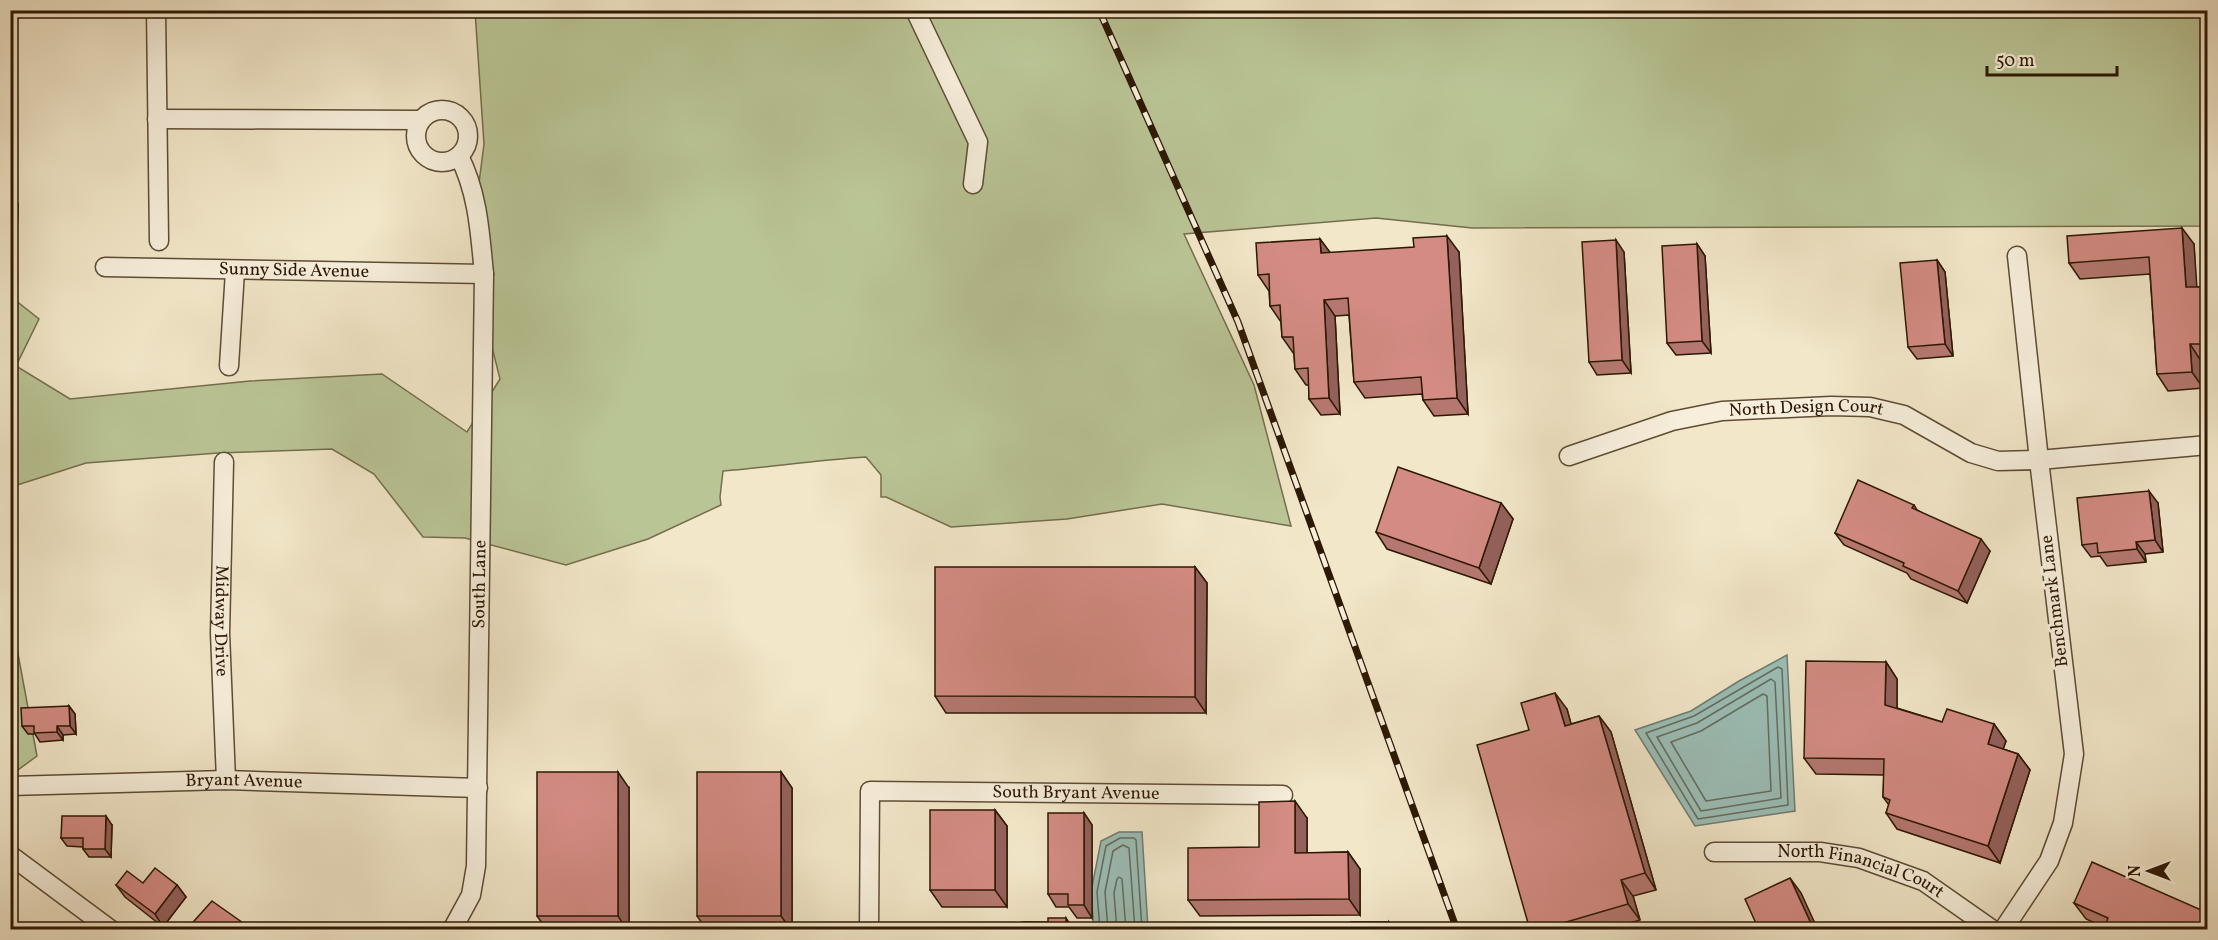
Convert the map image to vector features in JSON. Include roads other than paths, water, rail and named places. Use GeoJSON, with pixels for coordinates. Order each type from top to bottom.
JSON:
{"type":"FeatureCollection","features":[{"type":"Feature","properties":{"kind":"street"},"geometry":{"type":"LineString","coordinates":[[156,10],[159,242]]}},
{"type":"Feature","properties":{"kind":"street"},"geometry":{"type":"LineString","coordinates":[[915,10],[978,141],[973,184]]}},
{"type":"Feature","properties":{"kind":"street"},"geometry":{"type":"LineString","coordinates":[[442,110],[459,116],[468,131],[468,141],[459,156],[442,162],[427,157],[421,152],[416,136],[421,120],[427,114],[442,110]]}},
{"type":"Feature","properties":{"kind":"street"},"geometry":{"type":"LineString","coordinates":[[157,119],[421,120]]}},
{"type":"Feature","properties":{"kind":"street","name":"South Lane"},"geometry":{"type":"LineString","coordinates":[[452,930],[471,895],[476,866],[484,274],[478,210],[469,176],[459,156]]}},
{"type":"Feature","properties":{"kind":"street","name":"Benchmark Lane"},"geometry":{"type":"LineString","coordinates":[[2003,930],[2049,861],[2063,823],[2074,754],[2017,256]]}},
{"type":"Feature","properties":{"kind":"street","name":"Sunny Side Avenue"},"geometry":{"type":"LineString","coordinates":[[105,267],[484,274]]}},
{"type":"Feature","properties":{"kind":"street"},"geometry":{"type":"LineString","coordinates":[[229,366],[235,270]]}},
{"type":"Feature","properties":{"kind":"street","name":"North Design Court"},"geometry":{"type":"LineString","coordinates":[[1569,456],[1672,421],[1722,411],[1831,406],[1870,407],[1904,415],[1971,453],[1998,461],[2039,460],[2208,445]]}},
{"type":"Feature","properties":{"kind":"street","name":"Midway Drive"},"geometry":{"type":"LineString","coordinates":[[224,462],[220,633],[226,780]]}},
{"type":"Feature","properties":{"kind":"street","name":"Bryant Avenue"},"geometry":{"type":"LineString","coordinates":[[10,786],[226,780],[478,788]]}},
{"type":"Feature","properties":{"kind":"street","name":"South Bryant Avenue"},"geometry":{"type":"LineString","coordinates":[[869,930],[870,791],[1283,795]]}},
{"type":"Feature","properties":{"kind":"street","name":"North Financial Court"},"geometry":{"type":"LineString","coordinates":[[1714,852],[1820,852],[1859,858],[1923,881],[1994,930]]}},
{"type":"Feature","properties":{"kind":"street"},"geometry":{"type":"LineString","coordinates":[[10,855],[111,930]]}},
{"type":"Feature","properties":{"kind":"water"},"geometry":{"type":"Polygon","coordinates":[[[1787,655],[1795,811],[1695,826],[1635,730],[1691,711],[1787,655]]]}},
{"type":"Feature","properties":{"kind":"water"},"geometry":{"type":"Polygon","coordinates":[[[1119,832],[1142,832],[1148,929],[1094,930],[1091,892],[1101,841],[1119,832]]]}},
{"type":"Feature","properties":{"kind":"railway"},"geometry":{"type":"LineString","coordinates":[[1099,10],[1238,322],[1457,930]]}}]}
